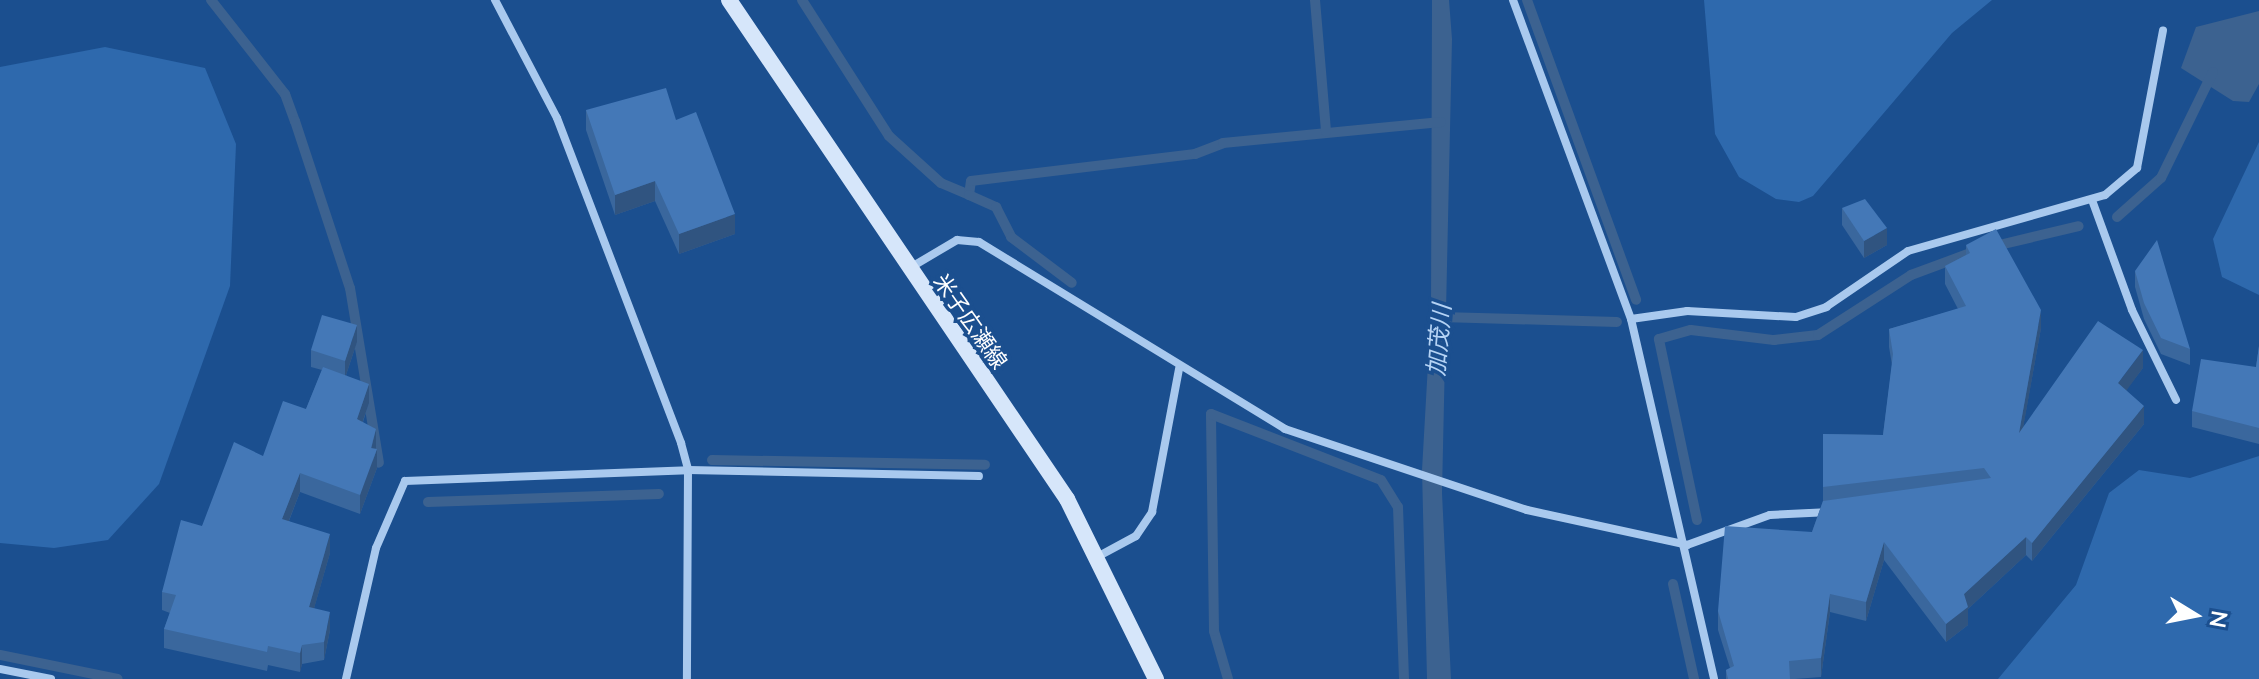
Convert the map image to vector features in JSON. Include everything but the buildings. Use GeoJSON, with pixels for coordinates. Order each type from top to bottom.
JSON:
{"type":"FeatureCollection","features":[{"type":"Feature","properties":{"kind":"main road","name":"米子広瀬線"},"geometry":{"type":"LineString","coordinates":[[729,0],[908,269],[1067,499],[1156,679]]}},
{"type":"Feature","properties":{"kind":"street"},"geometry":{"type":"LineString","coordinates":[[495,0],[557,118],[688,470],[687,679]]}},
{"type":"Feature","properties":{"kind":"street"},"geometry":{"type":"LineString","coordinates":[[1513,0],[1631,319],[1687,545],[1714,679]]}},
{"type":"Feature","properties":{"kind":"street"},"geometry":{"type":"LineString","coordinates":[[1631,319],[1687,311],[1796,317],[1826,307],[1908,251],[2092,200],[2137,168],[2163,30]]}},
{"type":"Feature","properties":{"kind":"street"},"geometry":{"type":"LineString","coordinates":[[2092,200],[2132,310],[2176,400]]}},
{"type":"Feature","properties":{"kind":"street"},"geometry":{"type":"LineString","coordinates":[[908,269],[957,240],[979,242],[1179,369],[1285,429],[1448,486],[1687,545],[1795,510],[1847,514]]}},
{"type":"Feature","properties":{"kind":"street"},"geometry":{"type":"LineString","coordinates":[[1097,557],[1136,536],[1152,512],[1179,369]]}},
{"type":"Feature","properties":{"kind":"street"},"geometry":{"type":"LineString","coordinates":[[346,679],[376,548],[405,481],[688,470],[979,476]]}},
{"type":"Feature","properties":{"kind":"street"},"geometry":{"type":"LineString","coordinates":[[0,669],[51,679]]}},
{"type":"Feature","properties":{"kind":"shaded area"},"geometry":{"type":"Polygon","coordinates":[[[1704,0],[1992,0],[1952,33],[1813,196],[1799,202],[1776,199],[1739,177],[1715,134],[1704,0]]]}},
{"type":"Feature","properties":{"kind":"shaded area"},"geometry":{"type":"Polygon","coordinates":[[[105,47],[205,68],[236,144],[230,286],[159,484],[108,540],[54,548],[0,543],[0,67],[105,47]]]}},
{"type":"Feature","properties":{"kind":"shaded area"},"geometry":{"type":"Polygon","coordinates":[[[2259,142],[2259,295],[2222,277],[2213,239],[2259,142]]]}},
{"type":"Feature","properties":{"kind":"shaded area"},"geometry":{"type":"Polygon","coordinates":[[[2259,456],[2259,679],[1998,679],[2076,585],[2109,493],[2139,470],[2190,478],[2259,456]]]}},
{"type":"Feature","properties":{"kind":"water","name":"加茂川"},"geometry":{"type":"Polygon","coordinates":[[[1432,0],[1449,0],[1452,39],[1442,493],[1451,679],[1427,679],[1422,470],[1431,311],[1432,0]]]}},
{"type":"Feature","properties":{"kind":"water"},"geometry":{"type":"Polygon","coordinates":[[[2259,11],[2259,84],[2249,102],[2233,101],[2181,68],[2196,27],[2259,11]]]}},
{"type":"Feature","properties":{"kind":"waterway"},"geometry":{"type":"LineString","coordinates":[[211,0],[285,94],[295,121],[350,288],[379,463]]}},
{"type":"Feature","properties":{"kind":"waterway"},"geometry":{"type":"LineString","coordinates":[[802,0],[889,136],[941,183],[969,195],[971,181],[1195,154],[1223,143],[1441,122]]}},
{"type":"Feature","properties":{"kind":"waterway"},"geometry":{"type":"LineString","coordinates":[[1315,0],[1326,132]]}},
{"type":"Feature","properties":{"kind":"waterway"},"geometry":{"type":"LineString","coordinates":[[1527,0],[1636,300]]}},
{"type":"Feature","properties":{"kind":"waterway"},"geometry":{"type":"LineString","coordinates":[[2117,217],[2161,178],[2213,72]]}},
{"type":"Feature","properties":{"kind":"waterway"},"geometry":{"type":"LineString","coordinates":[[969,195],[996,207],[1011,237],[1072,283]]}},
{"type":"Feature","properties":{"kind":"waterway"},"geometry":{"type":"LineString","coordinates":[[1991,247],[2079,226]]}},
{"type":"Feature","properties":{"kind":"waterway"},"geometry":{"type":"LineString","coordinates":[[1697,520],[1659,339],[1691,330],[1774,340],[1818,335],[1911,275],[1976,251]]}},
{"type":"Feature","properties":{"kind":"waterway","name":"加茂川"},"geometry":{"type":"LineString","coordinates":[[1441,317],[1617,322]]}},
{"type":"Feature","properties":{"kind":"waterway"},"geometry":{"type":"LineString","coordinates":[[1228,679],[1214,631],[1211,414],[1381,480],[1398,507],[1404,679]]}},
{"type":"Feature","properties":{"kind":"waterway"},"geometry":{"type":"LineString","coordinates":[[712,460],[985,465]]}},
{"type":"Feature","properties":{"kind":"waterway"},"geometry":{"type":"LineString","coordinates":[[428,502],[659,494]]}},
{"type":"Feature","properties":{"kind":"waterway"},"geometry":{"type":"LineString","coordinates":[[1673,584],[1694,679]]}},
{"type":"Feature","properties":{"kind":"waterway"},"geometry":{"type":"LineString","coordinates":[[0,655],[118,679]]}}]}
